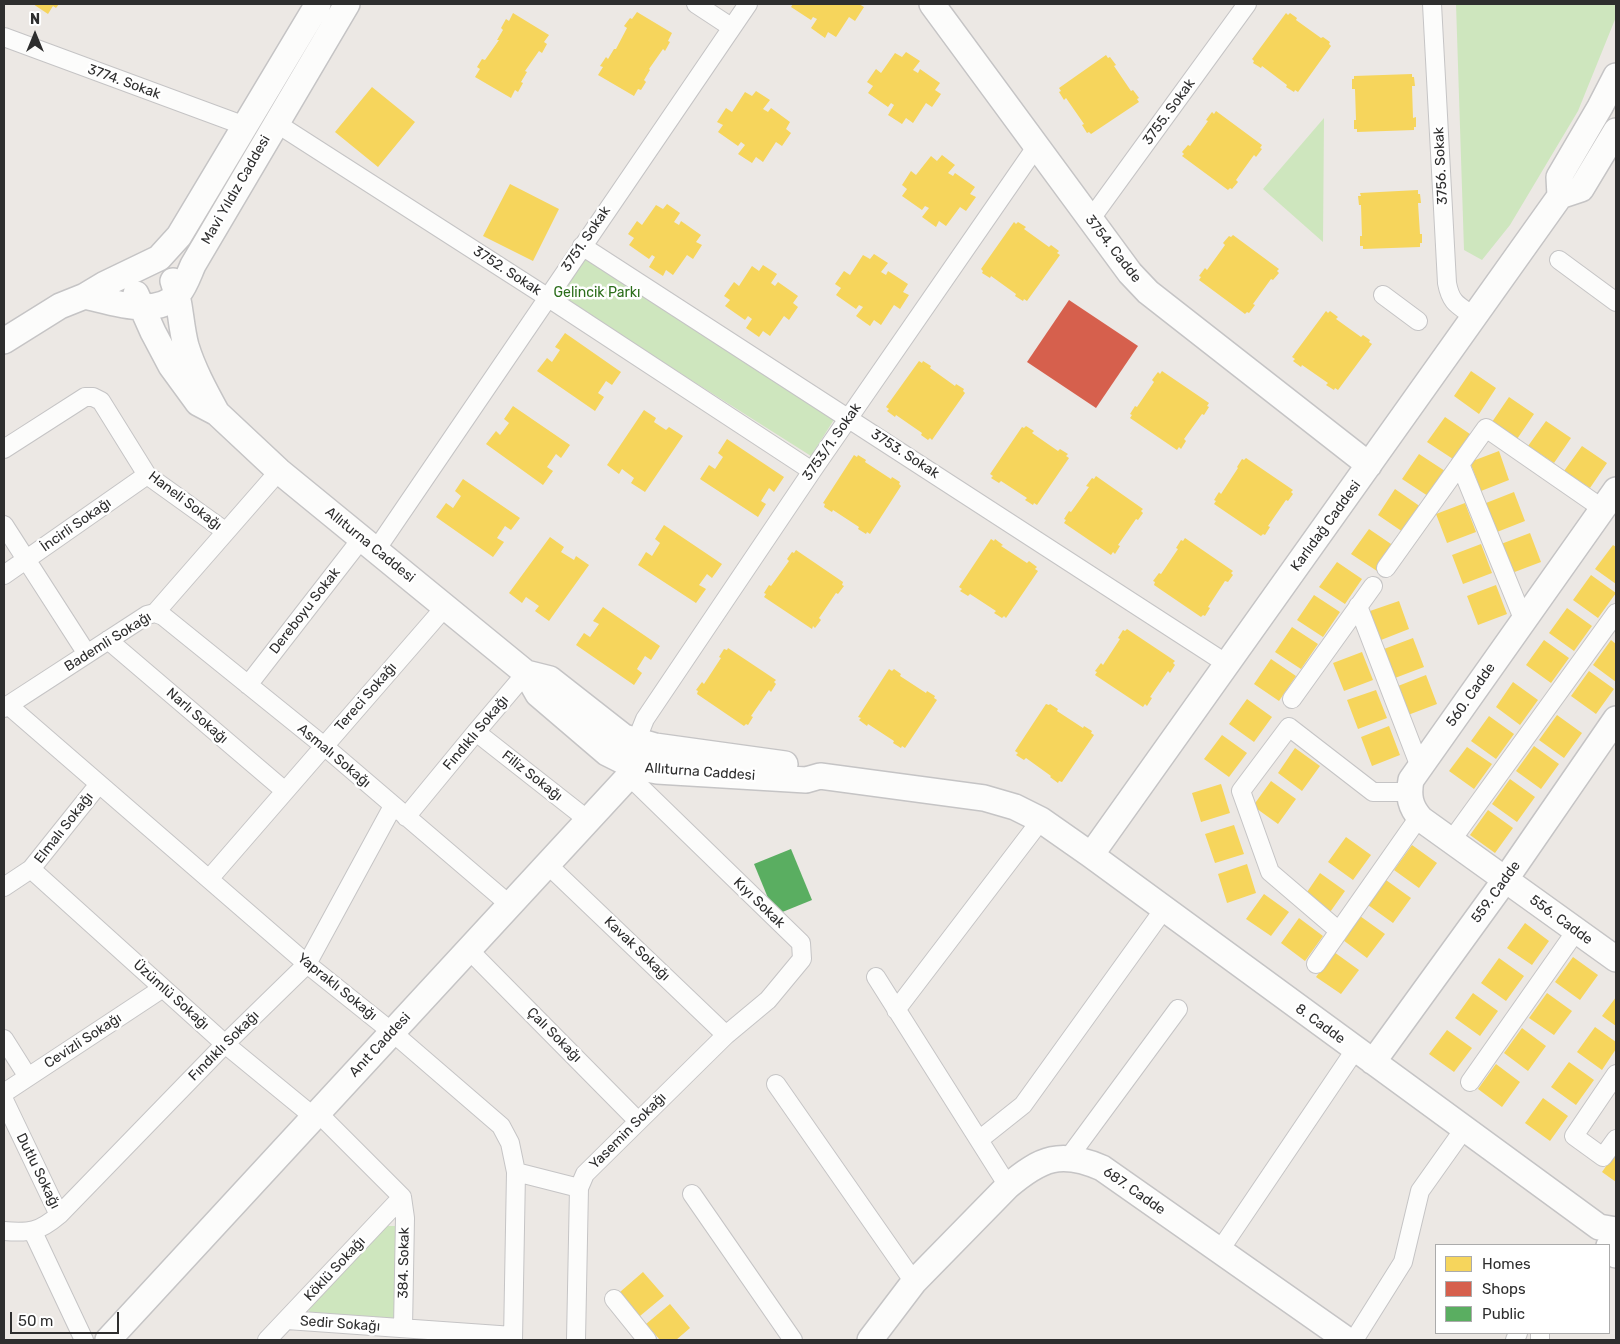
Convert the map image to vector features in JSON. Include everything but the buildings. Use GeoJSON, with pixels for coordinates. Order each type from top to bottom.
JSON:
{"type":"FeatureCollection","features":[{"type":"Feature","properties":{"kind":"main road","name":"Mavi Yıldız Caddesi"},"geometry":{"type":"LineString","coordinates":[[4,341],[60,306],[85,296],[105,284],[159,258],[179,236],[318,4]]}},
{"type":"Feature","properties":{"kind":"main road","name":"Mavi Yıldız Caddesi"},"geometry":{"type":"LineString","coordinates":[[178,294],[192,265],[348,4]]}},
{"type":"Feature","properties":{"kind":"main road","name":"3754. Cadde"},"geometry":{"type":"LineString","coordinates":[[932,4],[1090,220],[1130,273],[1148,292],[1369,465]]}},
{"type":"Feature","properties":{"kind":"main road"},"geometry":{"type":"LineString","coordinates":[[1615,83],[1559,177],[1560,196],[1581,189],[1616,131]]}},
{"type":"Feature","properties":{"kind":"main road","name":"Karlıdağ Caddesi"},"geometry":{"type":"LineString","coordinates":[[1090,855],[1560,196]]}},
{"type":"Feature","properties":{"kind":"main road","name":"Allıturna Caddesi"},"geometry":{"type":"LineString","coordinates":[[159,258],[171,274],[178,294],[186,344],[195,369],[217,413]]}},
{"type":"Feature","properties":{"kind":"main road","name":"Allıturna Caddesi"},"geometry":{"type":"LineString","coordinates":[[132,272],[134,289],[141,307],[176,374],[198,403],[217,413],[279,471],[526,673],[550,679],[624,737],[633,761],[806,766],[820,776],[984,798],[1015,807],[1041,820]]}},
{"type":"Feature","properties":{"kind":"main road"},"geometry":{"type":"LineString","coordinates":[[85,296],[141,307],[162,305],[178,294]]}},
{"type":"Feature","properties":{"kind":"main road","name":"560. Cadde"},"geometry":{"type":"LineString","coordinates":[[1408,792],[1411,780],[1609,500]]}},
{"type":"Feature","properties":{"kind":"main road","name":"559. Cadde"},"geometry":{"type":"LineString","coordinates":[[1364,1056],[1505,880],[1616,720]]}},
{"type":"Feature","properties":{"kind":"main road","name":"Anıt Caddesi"},"geometry":{"type":"LineString","coordinates":[[108,1340],[588,820],[633,761]]}},
{"type":"Feature","properties":{"kind":"main road"},"geometry":{"type":"LineString","coordinates":[[1408,792],[1410,803],[1419,817],[1505,880]]}},
{"type":"Feature","properties":{"kind":"main road","name":"8. Cadde"},"geometry":{"type":"LineString","coordinates":[[1041,820],[1464,1129],[1608,1237]]}},
{"type":"Feature","properties":{"kind":"main road","name":"556. Cadde"},"geometry":{"type":"LineString","coordinates":[[1505,880],[1616,959]]}},
{"type":"Feature","properties":{"kind":"main road","name":"687. Cadde"},"geometry":{"type":"LineString","coordinates":[[870,1340],[914,1282],[1008,1186],[1023,1173],[1038,1164],[1053,1159],[1069,1157],[1102,1168],[1347,1340]]}},
{"type":"Feature","properties":{"kind":"main road","name":"8. Cadde"},"geometry":{"type":"LineString","coordinates":[[1610,1244],[1612,1252],[1616,1255]]}},
{"type":"Feature","properties":{"kind":"street"},"geometry":{"type":"LineString","coordinates":[[696,4],[732,27]]}},
{"type":"Feature","properties":{"kind":"street","name":"3751. Sokak"},"geometry":{"type":"LineString","coordinates":[[369,544],[547,297],[748,4]]}},
{"type":"Feature","properties":{"kind":"street","name":"3755. Sokak"},"geometry":{"type":"LineString","coordinates":[[1090,220],[1247,4]]}},
{"type":"Feature","properties":{"kind":"street","name":"3756. Sokak"},"geometry":{"type":"LineString","coordinates":[[1432,4],[1447,283],[1453,300],[1475,317]]}},
{"type":"Feature","properties":{"kind":"street","name":"3774. Sokak"},"geometry":{"type":"LineString","coordinates":[[4,37],[245,126]]}},
{"type":"Feature","properties":{"kind":"street","name":"3752. Sokak"},"geometry":{"type":"LineString","coordinates":[[276,123],[547,297],[812,471]]}},
{"type":"Feature","properties":{"kind":"street","name":"3753/1. Sokak"},"geometry":{"type":"LineString","coordinates":[[633,761],[645,719],[812,471],[1036,146]]}},
{"type":"Feature","properties":{"kind":"street","name":"3753. Sokak"},"geometry":{"type":"LineString","coordinates":[[582,246],[1227,664]]}},
{"type":"Feature","properties":{"kind":"street"},"geometry":{"type":"LineString","coordinates":[[1559,260],[1616,302]]}},
{"type":"Feature","properties":{"kind":"street"},"geometry":{"type":"LineString","coordinates":[[1383,295],[1418,321]]}},
{"type":"Feature","properties":{"kind":"street","name":"Haneli Sokağı"},"geometry":{"type":"LineString","coordinates":[[4,449],[85,397],[93,397],[100,401],[147,475],[225,532]]}},
{"type":"Feature","properties":{"kind":"street"},"geometry":{"type":"LineString","coordinates":[[1386,568],[1486,428],[1609,500]]}},
{"type":"Feature","properties":{"kind":"street"},"geometry":{"type":"LineString","coordinates":[[1460,464],[1524,621]]}},
{"type":"Feature","properties":{"kind":"street","name":"Bademli Sokağı"},"geometry":{"type":"LineString","coordinates":[[6,707],[147,615],[155,613],[279,471]]}},
{"type":"Feature","properties":{"kind":"street","name":"İncirli Sokağı"},"geometry":{"type":"LineString","coordinates":[[4,575],[147,475]]}},
{"type":"Feature","properties":{"kind":"street"},"geometry":{"type":"LineString","coordinates":[[4,525],[87,654]]}},
{"type":"Feature","properties":{"kind":"street","name":"Dereboyu Sokak"},"geometry":{"type":"LineString","coordinates":[[248,685],[369,544]]}},
{"type":"Feature","properties":{"kind":"street"},"geometry":{"type":"LineString","coordinates":[[1292,699],[1373,586]]}},
{"type":"Feature","properties":{"kind":"street"},"geometry":{"type":"LineString","coordinates":[[1358,606],[1420,767]]}},
{"type":"Feature","properties":{"kind":"street","name":"Tereci Sokağı"},"geometry":{"type":"LineString","coordinates":[[209,879],[445,607]]}},
{"type":"Feature","properties":{"kind":"street","name":"Asmalı Sokağı"},"geometry":{"type":"LineString","coordinates":[[155,613],[163,616],[324,746],[510,905]]}},
{"type":"Feature","properties":{"kind":"street"},"geometry":{"type":"LineString","coordinates":[[1451,841],[1616,613]]}},
{"type":"Feature","properties":{"kind":"street","name":"Narlı Sokağı"},"geometry":{"type":"LineString","coordinates":[[108,640],[285,792]]}},
{"type":"Feature","properties":{"kind":"street","name":"Fındıklı Sokağı"},"geometry":{"type":"LineString","coordinates":[[33,1232],[46,1226],[59,1215],[225,1044],[307,964],[400,811],[476,732],[526,673]]}},
{"type":"Feature","properties":{"kind":"street","name":"Yapraklı Sokağı"},"geometry":{"type":"LineString","coordinates":[[6,707],[99,784],[307,964],[392,1032],[501,1126],[510,1143],[516,1172],[513,1338]]}},
{"type":"Feature","properties":{"kind":"street"},"geometry":{"type":"LineString","coordinates":[[1339,931],[1270,872],[1242,791],[1289,727],[1373,792],[1408,792]]}},
{"type":"Feature","properties":{"kind":"street","name":"Filiz Sokağı"},"geometry":{"type":"LineString","coordinates":[[476,732],[588,820]]}},
{"type":"Feature","properties":{"kind":"street","name":"Kıyı Sokak"},"geometry":{"type":"LineString","coordinates":[[633,761],[801,943],[802,959],[768,1000],[726,1035]]}},
{"type":"Feature","properties":{"kind":"street","name":"Elmalı Sokağı"},"geometry":{"type":"LineString","coordinates":[[4,887],[31,869],[99,784]]}},
{"type":"Feature","properties":{"kind":"street"},"geometry":{"type":"LineString","coordinates":[[1316,964],[1419,817]]}},
{"type":"Feature","properties":{"kind":"street"},"geometry":{"type":"LineString","coordinates":[[896,1010],[1041,820]]}},
{"type":"Feature","properties":{"kind":"street","name":"Kavak Sokağı"},"geometry":{"type":"LineString","coordinates":[[548,864],[726,1035]]}},
{"type":"Feature","properties":{"kind":"street","name":"Üzümlü Sokağı"},"geometry":{"type":"LineString","coordinates":[[31,869],[225,1044],[316,1115],[402,1197]]}},
{"type":"Feature","properties":{"kind":"street"},"geometry":{"type":"LineString","coordinates":[[979,1140],[1024,1105],[1164,909]]}},
{"type":"Feature","properties":{"kind":"street"},"geometry":{"type":"LineString","coordinates":[[1470,1082],[1576,931]]}},
{"type":"Feature","properties":{"kind":"street","name":"Çalı Sokağı"},"geometry":{"type":"LineString","coordinates":[[469,950],[638,1121]]}},
{"type":"Feature","properties":{"kind":"street"},"geometry":{"type":"LineString","coordinates":[[876,977],[1008,1186]]}},
{"type":"Feature","properties":{"kind":"street","name":"Cevizli Sokağı"},"geometry":{"type":"LineString","coordinates":[[4,1093],[163,988]]}},
{"type":"Feature","properties":{"kind":"street"},"geometry":{"type":"LineString","coordinates":[[1069,1157],[1178,1010]]}},
{"type":"Feature","properties":{"kind":"street","name":"Yasemin Sokağı"},"geometry":{"type":"LineString","coordinates":[[576,1340],[579,1188],[583,1178],[591,1166],[726,1035]]}},
{"type":"Feature","properties":{"kind":"street"},"geometry":{"type":"LineString","coordinates":[[4,1039],[28,1077]]}},
{"type":"Feature","properties":{"kind":"street"},"geometry":{"type":"LineString","coordinates":[[1220,1250],[1364,1056]]}},
{"type":"Feature","properties":{"kind":"street"},"geometry":{"type":"LineString","coordinates":[[1614,1083],[1574,1136],[1603,1157],[1616,1139]]}},
{"type":"Feature","properties":{"kind":"street"},"geometry":{"type":"LineString","coordinates":[[776,1084],[914,1282]]}},
{"type":"Feature","properties":{"kind":"street","name":"Dutlu Sokağı"},"geometry":{"type":"LineString","coordinates":[[4,1100],[59,1215]]}},
{"type":"Feature","properties":{"kind":"street"},"geometry":{"type":"LineString","coordinates":[[1354,1340],[1403,1262],[1420,1191],[1464,1129]]}},
{"type":"Feature","properties":{"kind":"street"},"geometry":{"type":"LineString","coordinates":[[516,1172],[579,1188]]}},
{"type":"Feature","properties":{"kind":"street"},"geometry":{"type":"LineString","coordinates":[[692,1194],[793,1340]]}},
{"type":"Feature","properties":{"kind":"street","name":"Köklü Sokağı"},"geometry":{"type":"LineString","coordinates":[[267,1340],[402,1197]]}},
{"type":"Feature","properties":{"kind":"street","name":"384. Sokak"},"geometry":{"type":"LineString","coordinates":[[402,1197],[405,1218],[404,1328]]}},
{"type":"Feature","properties":{"kind":"street"},"geometry":{"type":"LineString","coordinates":[[4,1231],[33,1232],[84,1340]]}},
{"type":"Feature","properties":{"kind":"street"},"geometry":{"type":"LineString","coordinates":[[614,1299],[648,1340]]}},
{"type":"Feature","properties":{"kind":"street","name":"Sedir Sokağı"},"geometry":{"type":"LineString","coordinates":[[287,1320],[513,1338]]}},
{"type":"Feature","properties":{"kind":"green space"},"geometry":{"type":"Polygon","coordinates":[[[1456,4],[1616,4],[1616,17],[1578,111],[1510,225],[1482,260],[1464,250],[1456,4]]]}},
{"type":"Feature","properties":{"kind":"green space"},"geometry":{"type":"Polygon","coordinates":[[[1324,118],[1323,242],[1263,189],[1324,118]]]}},
{"type":"Feature","properties":{"kind":"green space","name":"Gelincik Parkı"},"geometry":{"type":"Polygon","coordinates":[[[586,257],[835,418],[811,456],[560,297],[586,257]]]}},
{"type":"Feature","properties":{"kind":"green space"},"geometry":{"type":"Polygon","coordinates":[[[386,1226],[398,1226],[397,1319],[310,1313],[308,1307],[386,1226]]]}}]}
